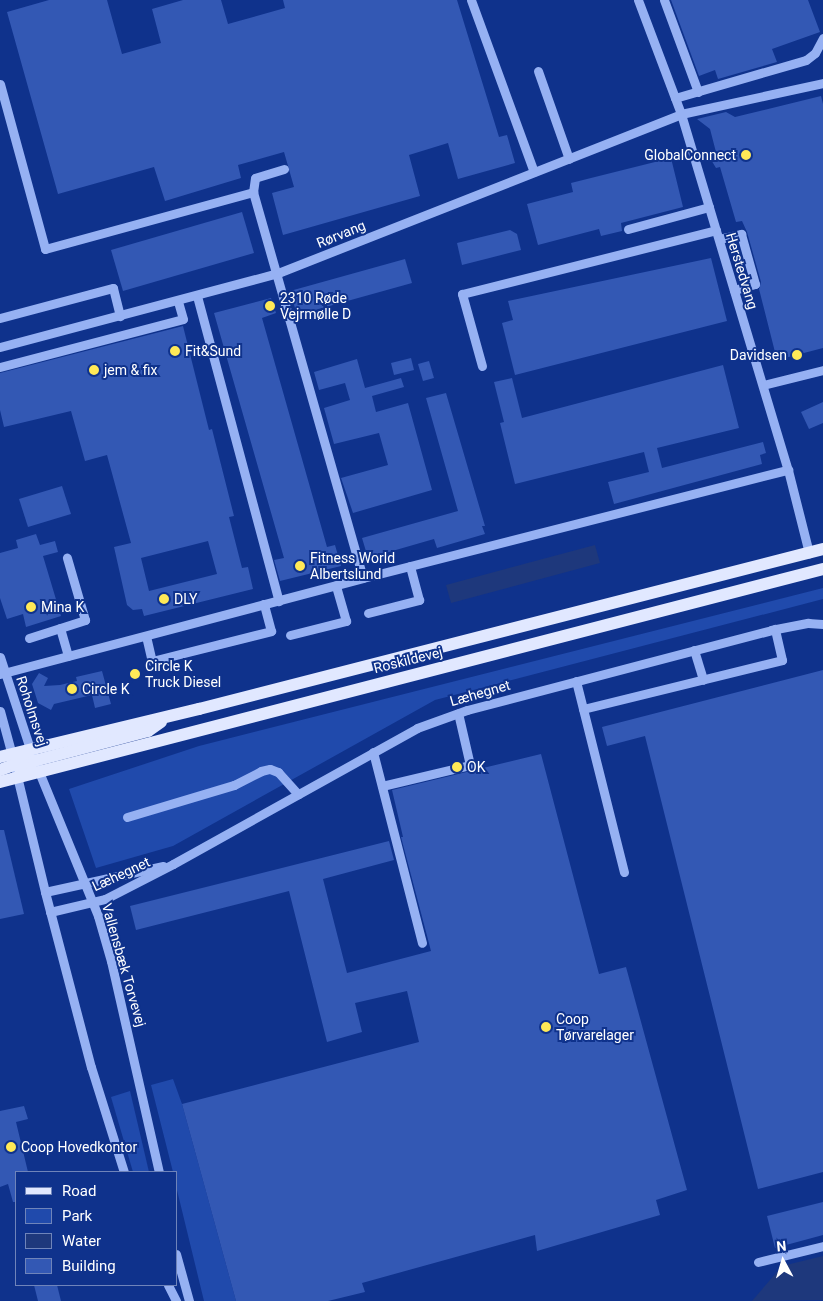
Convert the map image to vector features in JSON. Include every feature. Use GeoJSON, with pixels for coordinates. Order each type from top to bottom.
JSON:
{"type":"FeatureCollection","features":[{"type":"Feature","properties":{"kind":"main road","name":"Roskildevej"},"geometry":{"type":"LineString","coordinates":[[11,763],[34,761],[169,716],[823,549]]}},
{"type":"Feature","properties":{"kind":"main road","name":"Roskildevej"},"geometry":{"type":"LineString","coordinates":[[11,763],[34,761],[823,569]]}},
{"type":"Feature","properties":{"kind":"main road","name":"Roskildevej"},"geometry":{"type":"LineString","coordinates":[[0,782],[11,763]]}},
{"type":"Feature","properties":{"kind":"main road"},"geometry":{"type":"LineString","coordinates":[[0,770],[11,763]]}},
{"type":"Feature","properties":{"kind":"street"},"geometry":{"type":"LineString","coordinates":[[471,0],[534,172]]}},
{"type":"Feature","properties":{"kind":"street","name":"Herstedvang"},"geometry":{"type":"LineString","coordinates":[[638,0],[681,114],[788,470],[809,553]]}},
{"type":"Feature","properties":{"kind":"street"},"geometry":{"type":"LineString","coordinates":[[664,0],[698,92]]}},
{"type":"Feature","properties":{"kind":"street"},"geometry":{"type":"LineString","coordinates":[[675,98],[806,60],[815,53],[823,38]]}},
{"type":"Feature","properties":{"kind":"street"},"geometry":{"type":"LineString","coordinates":[[538,71],[568,158]]}},
{"type":"Feature","properties":{"kind":"street","name":"Rørvang"},"geometry":{"type":"LineString","coordinates":[[0,347],[278,274],[681,114],[823,83]]}},
{"type":"Feature","properties":{"kind":"street"},"geometry":{"type":"LineString","coordinates":[[0,84],[45,249],[254,192]]}},
{"type":"Feature","properties":{"kind":"street"},"geometry":{"type":"LineString","coordinates":[[284,169],[255,178],[254,192],[363,578]]}},
{"type":"Feature","properties":{"kind":"street"},"geometry":{"type":"LineString","coordinates":[[628,229],[709,206]]}},
{"type":"Feature","properties":{"kind":"street"},"geometry":{"type":"LineString","coordinates":[[482,366],[462,294],[716,230]]}},
{"type":"Feature","properties":{"kind":"street"},"geometry":{"type":"LineString","coordinates":[[719,239],[741,234],[754,284],[734,290]]}},
{"type":"Feature","properties":{"kind":"street"},"geometry":{"type":"LineString","coordinates":[[0,318],[113,288],[120,316]]}},
{"type":"Feature","properties":{"kind":"street"},"geometry":{"type":"LineString","coordinates":[[198,296],[278,601]]}},
{"type":"Feature","properties":{"kind":"street"},"geometry":{"type":"LineString","coordinates":[[0,367],[183,319],[178,301]]}},
{"type":"Feature","properties":{"kind":"street"},"geometry":{"type":"LineString","coordinates":[[763,385],[823,370]]}},
{"type":"Feature","properties":{"kind":"street"},"geometry":{"type":"LineString","coordinates":[[3,673],[363,578],[788,470]]}},
{"type":"Feature","properties":{"kind":"street"},"geometry":{"type":"LineString","coordinates":[[28,638],[85,620],[67,558]]}},
{"type":"Feature","properties":{"kind":"street"},"geometry":{"type":"LineString","coordinates":[[368,613],[419,600],[410,566]]}},
{"type":"Feature","properties":{"kind":"street"},"geometry":{"type":"LineString","coordinates":[[290,635],[346,622],[336,585]]}},
{"type":"Feature","properties":{"kind":"street"},"geometry":{"type":"LineString","coordinates":[[146,636],[152,661],[261,633],[271,630],[264,604]]}},
{"type":"Feature","properties":{"kind":"street","name":"Læhegnet"},"geometry":{"type":"LineString","coordinates":[[50,912],[106,899],[173,864],[417,728],[458,713],[775,629],[808,623],[823,624]]}},
{"type":"Feature","properties":{"kind":"street"},"geometry":{"type":"LineString","coordinates":[[60,628],[68,656]]}},
{"type":"Feature","properties":{"kind":"street"},"geometry":{"type":"LineString","coordinates":[[583,709],[782,660],[775,629]]}},
{"type":"Feature","properties":{"kind":"street"},"geometry":{"type":"LineString","coordinates":[[694,650],[703,680]]}},
{"type":"Feature","properties":{"kind":"street","name":"Roholmsvej"},"geometry":{"type":"LineString","coordinates":[[0,657],[3,673],[34,761]]}},
{"type":"Feature","properties":{"kind":"street"},"geometry":{"type":"LineString","coordinates":[[576,681],[624,872]]}},
{"type":"Feature","properties":{"kind":"street"},"geometry":{"type":"LineString","coordinates":[[0,711],[11,763],[91,1067],[124,1171]]}},
{"type":"Feature","properties":{"kind":"street"},"geometry":{"type":"LineString","coordinates":[[382,786],[470,765],[458,713]]}},
{"type":"Feature","properties":{"kind":"street"},"geometry":{"type":"LineString","coordinates":[[373,752],[422,944]]}},
{"type":"Feature","properties":{"kind":"street","name":"Vallensbæk Torvevej"},"geometry":{"type":"LineString","coordinates":[[34,761],[92,903],[111,961],[159,1171]]}},
{"type":"Feature","properties":{"kind":"street"},"geometry":{"type":"LineString","coordinates":[[127,817],[234,785],[261,771],[270,770],[278,772],[298,794]]}},
{"type":"Feature","properties":{"kind":"street","name":"Læhegnet"},"geometry":{"type":"LineString","coordinates":[[45,892],[83,882],[173,864]]}},
{"type":"Feature","properties":{"kind":"street"},"geometry":{"type":"LineString","coordinates":[[758,1262],[823,1246]]}},
{"type":"Feature","properties":{"kind":"street"},"geometry":{"type":"LineString","coordinates":[[178,1261],[189,1301]]}},
{"type":"Feature","properties":{"kind":"street"},"geometry":{"type":"LineString","coordinates":[[168,1286],[176,1301]]}},
{"type":"Feature","properties":{"kind":"green space"},"geometry":{"type":"Polygon","coordinates":[[[823,588],[823,599],[435,700],[173,846],[96,868],[69,789],[199,746],[823,588]]]}},
{"type":"Feature","properties":{"kind":"green space"},"geometry":{"type":"Polygon","coordinates":[[[173,1079],[182,1104],[236,1301],[204,1301],[178,1194],[178,1171],[173,1171],[151,1085],[173,1079]]]}},
{"type":"Feature","properties":{"kind":"green space"},"geometry":{"type":"Polygon","coordinates":[[[130,1091],[149,1171],[133,1171],[111,1097],[130,1091]]]}},
{"type":"Feature","properties":{"kind":"water"},"geometry":{"type":"Polygon","coordinates":[[[595,545],[600,563],[451,603],[446,585],[595,545]]]}},
{"type":"Feature","properties":{"kind":"water"},"geometry":{"type":"Polygon","coordinates":[[[823,1256],[823,1300],[752,1301],[782,1266],[823,1256]]]}},
{"type":"Feature","properties":{"kind":"building"},"geometry":{"type":"Polygon","coordinates":[[[49,0],[107,0],[122,54],[161,43],[152,9],[183,0],[221,0],[228,24],[285,8],[283,0],[457,0],[499,137],[507,135],[515,163],[458,179],[448,143],[409,155],[420,196],[283,235],[272,193],[294,187],[284,152],[238,165],[241,178],[165,201],[154,167],[58,194],[7,12],[49,0]]]}},
{"type":"Feature","properties":{"kind":"building"},"geometry":{"type":"Polygon","coordinates":[[[671,0],[808,0],[820,32],[772,49],[777,62],[718,79],[715,70],[699,76],[671,0]]]}},
{"type":"Feature","properties":{"kind":"building"},"geometry":{"type":"Polygon","coordinates":[[[821,96],[823,104],[823,348],[777,360],[759,289],[761,282],[747,232],[742,221],[736,222],[720,167],[716,168],[710,158],[717,156],[710,129],[697,119],[726,112],[735,117],[821,96]]]}},
{"type":"Feature","properties":{"kind":"building"},"geometry":{"type":"Polygon","coordinates":[[[671,158],[683,207],[621,223],[622,231],[601,236],[599,229],[538,245],[527,204],[573,192],[571,183],[671,158]]]}},
{"type":"Feature","properties":{"kind":"building"},"geometry":{"type":"Polygon","coordinates":[[[242,212],[254,253],[123,291],[111,250],[242,212]]]}},
{"type":"Feature","properties":{"kind":"building"},"geometry":{"type":"Polygon","coordinates":[[[510,230],[517,234],[521,250],[462,265],[457,243],[510,230]]]}},
{"type":"Feature","properties":{"kind":"building"},"geometry":{"type":"Polygon","coordinates":[[[711,258],[727,321],[515,375],[502,323],[513,320],[508,301],[711,258]]]}},
{"type":"Feature","properties":{"kind":"building"},"geometry":{"type":"Polygon","coordinates":[[[405,259],[412,283],[297,315],[290,291],[405,259]]]}},
{"type":"Feature","properties":{"kind":"building"},"geometry":{"type":"Polygon","coordinates":[[[271,298],[276,313],[262,318],[327,547],[335,545],[341,566],[280,581],[274,560],[284,558],[214,313],[271,298]]]}},
{"type":"Feature","properties":{"kind":"building"},"geometry":{"type":"Polygon","coordinates":[[[183,326],[209,430],[212,429],[234,516],[229,517],[242,568],[248,567],[253,589],[144,616],[142,609],[133,610],[127,605],[114,547],[131,543],[107,455],[85,461],[71,411],[4,427],[0,410],[0,373],[183,326]],[[208,541],[141,558],[149,591],[217,574],[208,541]]]}},
{"type":"Feature","properties":{"kind":"building"},"geometry":{"type":"Polygon","coordinates":[[[411,358],[414,370],[394,375],[391,363],[411,358]]]}},
{"type":"Feature","properties":{"kind":"building"},"geometry":{"type":"Polygon","coordinates":[[[357,359],[365,388],[401,378],[404,387],[372,396],[376,412],[408,403],[432,490],[353,513],[341,478],[388,465],[379,433],[334,444],[324,408],[350,400],[345,383],[319,390],[314,372],[357,359]]]}},
{"type":"Feature","properties":{"kind":"building"},"geometry":{"type":"Polygon","coordinates":[[[429,361],[434,378],[423,381],[418,364],[429,361]]]}},
{"type":"Feature","properties":{"kind":"building"},"geometry":{"type":"Polygon","coordinates":[[[723,365],[739,428],[657,448],[662,468],[763,442],[766,453],[760,455],[762,464],[614,504],[608,482],[649,472],[644,452],[515,484],[500,423],[504,422],[494,382],[512,378],[522,418],[723,365]]]}},
{"type":"Feature","properties":{"kind":"building"},"geometry":{"type":"Polygon","coordinates":[[[446,393],[485,526],[482,526],[485,534],[437,548],[434,539],[368,558],[362,538],[458,511],[426,398],[446,393]]]}},
{"type":"Feature","properties":{"kind":"building"},"geometry":{"type":"Polygon","coordinates":[[[823,402],[823,423],[809,429],[801,412],[823,402]]]}},
{"type":"Feature","properties":{"kind":"building"},"geometry":{"type":"Polygon","coordinates":[[[62,486],[71,514],[28,527],[19,499],[62,486]]]}},
{"type":"Feature","properties":{"kind":"building"},"geometry":{"type":"Polygon","coordinates":[[[36,534],[40,545],[55,541],[58,552],[43,556],[61,616],[26,627],[23,614],[7,619],[0,598],[0,553],[18,548],[16,540],[36,534]]]}},
{"type":"Feature","properties":{"kind":"building"},"geometry":{"type":"Polygon","coordinates":[[[823,670],[823,1172],[758,1189],[645,736],[607,746],[602,727],[823,670]]]}},
{"type":"Feature","properties":{"kind":"building"},"geometry":{"type":"Polygon","coordinates":[[[102,671],[111,704],[95,708],[92,695],[54,704],[51,710],[38,703],[32,684],[39,673],[48,678],[44,686],[77,681],[76,677],[102,671]]]}},
{"type":"Feature","properties":{"kind":"building","name":"Coop Tørvarelager"},"geometry":{"type":"Polygon","coordinates":[[[541,754],[599,974],[626,967],[687,1190],[656,1200],[660,1215],[537,1251],[535,1235],[362,1283],[365,1292],[328,1301],[236,1301],[182,1104],[419,1042],[407,991],[355,1003],[362,1032],[327,1042],[289,891],[136,930],[130,906],[389,841],[394,860],[323,879],[347,973],[431,951],[401,837],[403,837],[392,790],[541,754]]]}},
{"type":"Feature","properties":{"kind":"building"},"geometry":{"type":"Polygon","coordinates":[[[0,830],[4,830],[24,914],[0,919],[0,830]]]}},
{"type":"Feature","properties":{"kind":"building","name":"Coop Hovedkontor"},"geometry":{"type":"Polygon","coordinates":[[[24,1106],[28,1119],[16,1122],[28,1171],[15,1171],[15,1202],[13,1202],[8,1184],[0,1187],[0,1111],[24,1106]]]}},
{"type":"Feature","properties":{"kind":"building"},"geometry":{"type":"Polygon","coordinates":[[[823,1202],[823,1235],[775,1248],[767,1216],[823,1202]]]}},
{"type":"Feature","properties":{"kind":"building"},"geometry":{"type":"Polygon","coordinates":[[[34,1286],[57,1286],[61,1301],[38,1301],[34,1286]]]}},
{"type":"Feature","properties":{"kind":"place","name":"GlobalConnect"},"geometry":{"type":"Point","coordinates":[746,155]}},
{"type":"Feature","properties":{"kind":"place","name":"2310 Røde Vejrmølle D"},"geometry":{"type":"Point","coordinates":[270,306]}},
{"type":"Feature","properties":{"kind":"place","name":"Fit&Sund"},"geometry":{"type":"Point","coordinates":[175,351]}},
{"type":"Feature","properties":{"kind":"place","name":"Davidsen"},"geometry":{"type":"Point","coordinates":[797,355]}},
{"type":"Feature","properties":{"kind":"place","name":"jem & fix"},"geometry":{"type":"Point","coordinates":[94,370]}},
{"type":"Feature","properties":{"kind":"place","name":"Fitness World Albertslund"},"geometry":{"type":"Point","coordinates":[300,566]}},
{"type":"Feature","properties":{"kind":"place","name":"DLY"},"geometry":{"type":"Point","coordinates":[164,599]}},
{"type":"Feature","properties":{"kind":"place","name":"Mina K"},"geometry":{"type":"Point","coordinates":[31,607]}},
{"type":"Feature","properties":{"kind":"place","name":"Circle K Truck Diesel"},"geometry":{"type":"Point","coordinates":[135,674]}},
{"type":"Feature","properties":{"kind":"place","name":"Circle K"},"geometry":{"type":"Point","coordinates":[72,689]}},
{"type":"Feature","properties":{"kind":"place","name":"OK"},"geometry":{"type":"Point","coordinates":[457,767]}},
{"type":"Feature","properties":{"kind":"place","name":"Coop Tørvarelager"},"geometry":{"type":"Point","coordinates":[546,1027]}},
{"type":"Feature","properties":{"kind":"place","name":"Coop Hovedkontor"},"geometry":{"type":"Point","coordinates":[11,1147]}}]}
